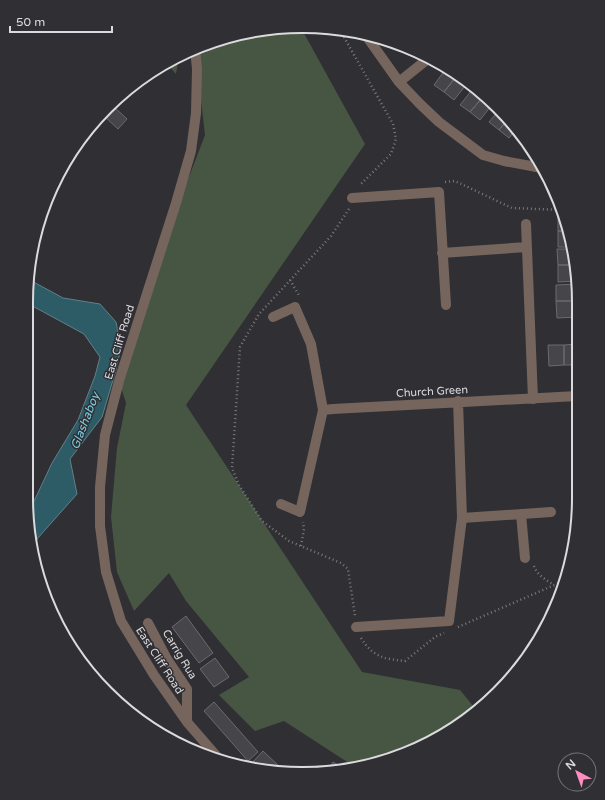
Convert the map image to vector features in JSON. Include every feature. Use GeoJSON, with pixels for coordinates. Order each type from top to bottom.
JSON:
{"type":"FeatureCollection","features":[{"type":"Feature","properties":{"kind":"street"},"geometry":{"type":"LineString","coordinates":[[369,41],[399,82],[439,122],[484,155],[504,161],[535,166]]}},
{"type":"Feature","properties":{"kind":"street","name":"East Cliff Road"},"geometry":{"type":"LineString","coordinates":[[196,55],[197,70],[196,113],[191,151],[119,382],[105,435],[100,487],[100,526],[106,572],[121,621],[154,675],[187,722],[213,752]]}},
{"type":"Feature","properties":{"kind":"street"},"geometry":{"type":"LineString","coordinates":[[399,82],[424,62]]}},
{"type":"Feature","properties":{"kind":"street"},"geometry":{"type":"LineString","coordinates":[[352,198],[439,192],[446,305]]}},
{"type":"Feature","properties":{"kind":"street"},"geometry":{"type":"LineString","coordinates":[[526,224],[533,398]]}},
{"type":"Feature","properties":{"kind":"street"},"geometry":{"type":"LineString","coordinates":[[442,253],[526,247]]}},
{"type":"Feature","properties":{"kind":"street"},"geometry":{"type":"LineString","coordinates":[[273,316],[295,307],[311,344],[328,409],[300,512],[281,504]]}},
{"type":"Feature","properties":{"kind":"street","name":"Church Green"},"geometry":{"type":"LineString","coordinates":[[328,409],[572,396]]}},
{"type":"Feature","properties":{"kind":"street"},"geometry":{"type":"LineString","coordinates":[[356,626],[449,621],[462,518],[458,402]]}},
{"type":"Feature","properties":{"kind":"street"},"geometry":{"type":"LineString","coordinates":[[462,518],[551,512]]}},
{"type":"Feature","properties":{"kind":"street"},"geometry":{"type":"LineString","coordinates":[[521,514],[525,558]]}},
{"type":"Feature","properties":{"kind":"street","name":"Carrig Rua"},"geometry":{"type":"LineString","coordinates":[[148,623],[167,659],[187,689],[187,722]]}},
{"type":"Feature","properties":{"kind":"path"},"geometry":{"type":"LineString","coordinates":[[439,182],[455,181],[477,193],[512,208],[555,210]]}},
{"type":"Feature","properties":{"kind":"path"},"geometry":{"type":"LineString","coordinates":[[359,186],[367,186]]}},
{"type":"Feature","properties":{"kind":"path"},"geometry":{"type":"LineString","coordinates":[[290,280],[301,299],[295,307]]}},
{"type":"Feature","properties":{"kind":"path"},"geometry":{"type":"LineString","coordinates":[[300,512],[304,529],[301,546]]}},
{"type":"Feature","properties":{"kind":"path"},"geometry":{"type":"LineString","coordinates":[[525,558],[533,557],[534,568],[540,575],[554,585]]}},
{"type":"Feature","properties":{"kind":"green space"},"geometry":{"type":"Polygon","coordinates":[[[304,33],[365,144],[186,405],[362,672],[460,690],[473,706],[452,722],[422,739],[389,753],[372,758],[349,763],[284,721],[255,731],[219,695],[249,677],[186,601],[169,573],[134,611],[117,572],[111,517],[117,448],[126,403],[119,381],[158,258],[205,135],[196,55],[216,47],[250,38],[267,35],[304,33]]]}},
{"type":"Feature","properties":{"kind":"green space"},"geometry":{"type":"Polygon","coordinates":[[[178,64],[176,74],[170,68],[178,64]]]}},
{"type":"Feature","properties":{"kind":"water","name":"Glashaboy"},"geometry":{"type":"Polygon","coordinates":[[[34,282],[63,298],[100,304],[116,322],[121,347],[102,417],[70,459],[77,494],[36,541],[33,503],[52,463],[78,420],[95,376],[100,357],[84,334],[33,306],[34,282]]]}},
{"type":"Feature","properties":{"kind":"building"},"geometry":{"type":"Polygon","coordinates":[[[443,73],[454,79],[444,92],[434,85],[443,73]]]}},
{"type":"Feature","properties":{"kind":"building"},"geometry":{"type":"Polygon","coordinates":[[[454,79],[464,87],[454,100],[444,92],[454,79]]]}},
{"type":"Feature","properties":{"kind":"building"},"geometry":{"type":"Polygon","coordinates":[[[470,92],[480,100],[470,112],[460,105],[470,92]]]}},
{"type":"Feature","properties":{"kind":"building"},"geometry":{"type":"Polygon","coordinates":[[[480,100],[489,108],[480,120],[470,112],[480,100]]]}},
{"type":"Feature","properties":{"kind":"building"},"geometry":{"type":"Polygon","coordinates":[[[116,109],[127,119],[118,129],[106,118],[116,109]]]}},
{"type":"Feature","properties":{"kind":"building"},"geometry":{"type":"Polygon","coordinates":[[[495,115],[504,124],[499,130],[489,122],[495,115]]]}},
{"type":"Feature","properties":{"kind":"building"},"geometry":{"type":"Polygon","coordinates":[[[504,124],[512,134],[509,138],[499,130],[504,124]]]}},
{"type":"Feature","properties":{"kind":"building"},"geometry":{"type":"Polygon","coordinates":[[[558,216],[562,231],[558,231],[558,216]]]}},
{"type":"Feature","properties":{"kind":"building"},"geometry":{"type":"Polygon","coordinates":[[[558,231],[562,231],[566,247],[558,247],[558,231]]]}},
{"type":"Feature","properties":{"kind":"building"},"geometry":{"type":"Polygon","coordinates":[[[557,249],[567,249],[570,265],[558,265],[557,249]]]}},
{"type":"Feature","properties":{"kind":"building"},"geometry":{"type":"Polygon","coordinates":[[[558,265],[570,265],[571,281],[558,282],[558,265]]]}},
{"type":"Feature","properties":{"kind":"building"},"geometry":{"type":"Polygon","coordinates":[[[571,284],[572,301],[556,301],[556,285],[571,284]]]}},
{"type":"Feature","properties":{"kind":"building"},"geometry":{"type":"Polygon","coordinates":[[[556,301],[572,301],[572,317],[557,318],[556,301]]]}},
{"type":"Feature","properties":{"kind":"building"},"geometry":{"type":"Polygon","coordinates":[[[572,344],[572,365],[564,365],[564,345],[572,344]]]}},
{"type":"Feature","properties":{"kind":"building"},"geometry":{"type":"Polygon","coordinates":[[[548,345],[564,345],[564,365],[549,366],[548,345]]]}},
{"type":"Feature","properties":{"kind":"building"},"geometry":{"type":"Polygon","coordinates":[[[186,616],[213,653],[199,663],[172,627],[186,616]]]}},
{"type":"Feature","properties":{"kind":"building"},"geometry":{"type":"Polygon","coordinates":[[[215,658],[229,677],[214,687],[200,669],[215,658]]]}},
{"type":"Feature","properties":{"kind":"building"},"geometry":{"type":"Polygon","coordinates":[[[214,702],[258,752],[248,761],[204,711],[214,702]]]}},
{"type":"Feature","properties":{"kind":"building"},"geometry":{"type":"Polygon","coordinates":[[[263,751],[278,766],[267,765],[253,762],[263,751]]]}},
{"type":"Feature","properties":{"kind":"building"},"geometry":{"type":"Polygon","coordinates":[[[333,762],[338,765],[338,765],[331,765],[333,762]]]}}]}
